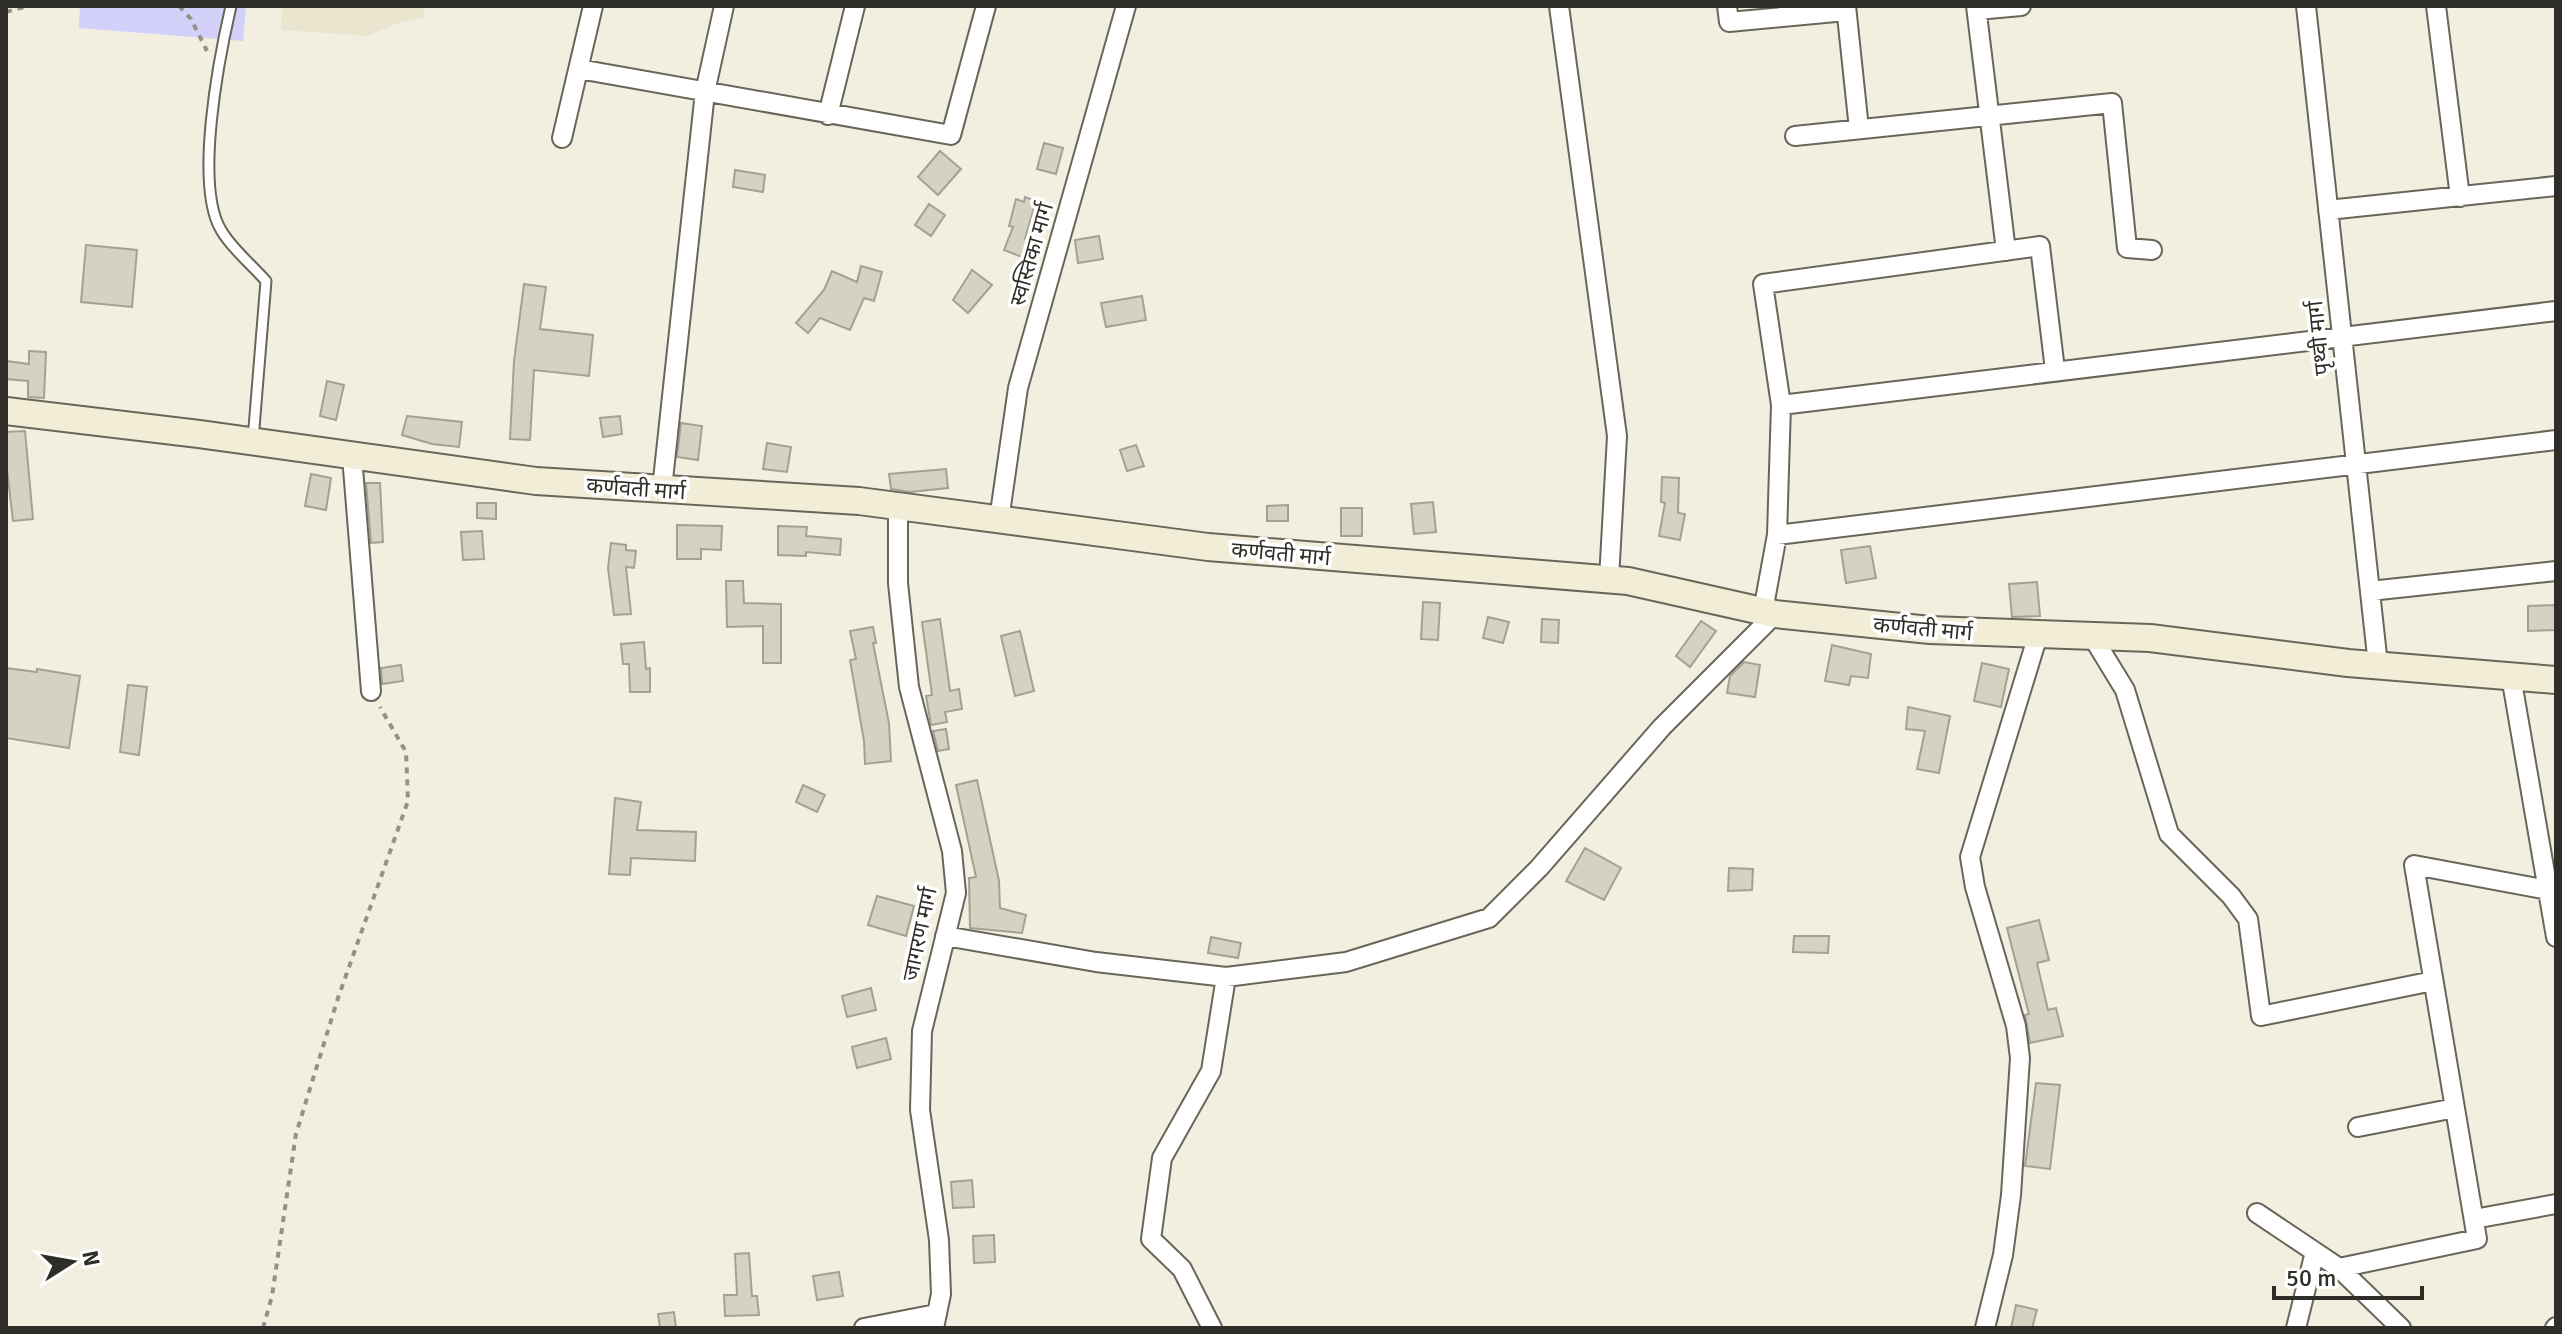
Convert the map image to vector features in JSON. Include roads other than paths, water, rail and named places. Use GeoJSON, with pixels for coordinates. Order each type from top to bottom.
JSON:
{"type":"FeatureCollection","features":[{"type":"Feature","properties":{"kind":"main road","name":"कर्णवती मार्ग"},"geometry":{"type":"LineString","coordinates":[[6,411],[536,481],[859,501],[1208,547],[1628,581],[1769,612],[1930,630],[2150,638],[2378,665],[2556,680]]}},
{"type":"Feature","properties":{"kind":"street"},"geometry":{"type":"LineString","coordinates":[[562,138],[593,6]]}},
{"type":"Feature","properties":{"kind":"street"},"geometry":{"type":"LineString","coordinates":[[662,489],[705,92],[724,6]]}},
{"type":"Feature","properties":{"kind":"street"},"geometry":{"type":"LineString","coordinates":[[828,115],[855,6]]}},
{"type":"Feature","properties":{"kind":"street"},"geometry":{"type":"LineString","coordinates":[[579,69],[951,135],[986,6]]}},
{"type":"Feature","properties":{"kind":"street","name":"स्वस्तिका मार्ग"},"geometry":{"type":"LineString","coordinates":[[999,520],[1018,388],[1126,6]]}},
{"type":"Feature","properties":{"kind":"street"},"geometry":{"type":"LineString","coordinates":[[1559,6],[1617,436],[1609,579]]}},
{"type":"Feature","properties":{"kind":"street"},"geometry":{"type":"LineString","coordinates":[[1727,6],[1729,22],[1846,9],[1859,129]]}},
{"type":"Feature","properties":{"kind":"street"},"geometry":{"type":"LineString","coordinates":[[2006,251],[1977,8],[2021,6]]}},
{"type":"Feature","properties":{"kind":"street","name":"पृथ्वी मार्ग"},"geometry":{"type":"LineString","coordinates":[[2306,6],[2378,665]]}},
{"type":"Feature","properties":{"kind":"street"},"geometry":{"type":"LineString","coordinates":[[2436,6],[2460,197]]}},
{"type":"Feature","properties":{"kind":"street"},"geometry":{"type":"LineString","coordinates":[[1795,136],[2112,103],[2127,248],[2152,250]]}},
{"type":"Feature","properties":{"kind":"street"},"geometry":{"type":"LineString","coordinates":[[2328,210],[2556,186]]}},
{"type":"Feature","properties":{"kind":"street"},"geometry":{"type":"LineString","coordinates":[[945,936],[1096,962],[1226,977],[1346,962],[1489,918],[1539,868],[1662,727],[1769,612],[1777,535],[1781,405],[1763,284],[2040,246],[2055,370]]}},
{"type":"Feature","properties":{"kind":"street"},"geometry":{"type":"LineString","coordinates":[[1781,405],[2556,311]]}},
{"type":"Feature","properties":{"kind":"street"},"geometry":{"type":"LineString","coordinates":[[1777,535],[2556,440]]}},
{"type":"Feature","properties":{"kind":"street"},"geometry":{"type":"LineString","coordinates":[[352,456],[371,691]]}},
{"type":"Feature","properties":{"kind":"street","name":"जागरण मार्ग"},"geometry":{"type":"LineString","coordinates":[[898,506],[898,583],[909,687],[952,851],[956,893],[922,1031],[920,1110],[939,1240],[941,1294],[935,1321]]}},
{"type":"Feature","properties":{"kind":"street"},"geometry":{"type":"LineString","coordinates":[[2370,591],[2556,571]]}},
{"type":"Feature","properties":{"kind":"street"},"geometry":{"type":"LineString","coordinates":[[1985,1328],[2003,1255],[2011,1195],[2020,1058],[2016,1026],[1975,887],[1970,857],[2038,635]]}},
{"type":"Feature","properties":{"kind":"street"},"geometry":{"type":"LineString","coordinates":[[2092,636],[2125,690],[2169,834],[2231,896],[2248,919],[2261,1016],[2433,981]]}},
{"type":"Feature","properties":{"kind":"street"},"geometry":{"type":"LineString","coordinates":[[2511,676],[2556,937]]}},
{"type":"Feature","properties":{"kind":"street"},"geometry":{"type":"LineString","coordinates":[[2339,1268],[2477,1239],[2414,865],[2548,890]]}},
{"type":"Feature","properties":{"kind":"street"},"geometry":{"type":"LineString","coordinates":[[1212,1328],[1182,1269],[1151,1239],[1162,1158],[1211,1071],[1226,977]]}},
{"type":"Feature","properties":{"kind":"street"},"geometry":{"type":"LineString","coordinates":[[2358,1127],[2455,1108]]}},
{"type":"Feature","properties":{"kind":"street"},"geometry":{"type":"LineString","coordinates":[[2474,1219],[2556,1204]]}},
{"type":"Feature","properties":{"kind":"street"},"geometry":{"type":"LineString","coordinates":[[2257,1213],[2339,1268],[2401,1328]]}},
{"type":"Feature","properties":{"kind":"street"},"geometry":{"type":"LineString","coordinates":[[2296,1328],[2315,1252]]}},
{"type":"Feature","properties":{"kind":"street"},"geometry":{"type":"LineString","coordinates":[[864,1328],[935,1321]]}},
{"type":"Feature","properties":{"kind":"lane"},"geometry":{"type":"LineString","coordinates":[[231,6],[217,69],[208,193],[221,231],[266,281],[253,442]]}}]}
